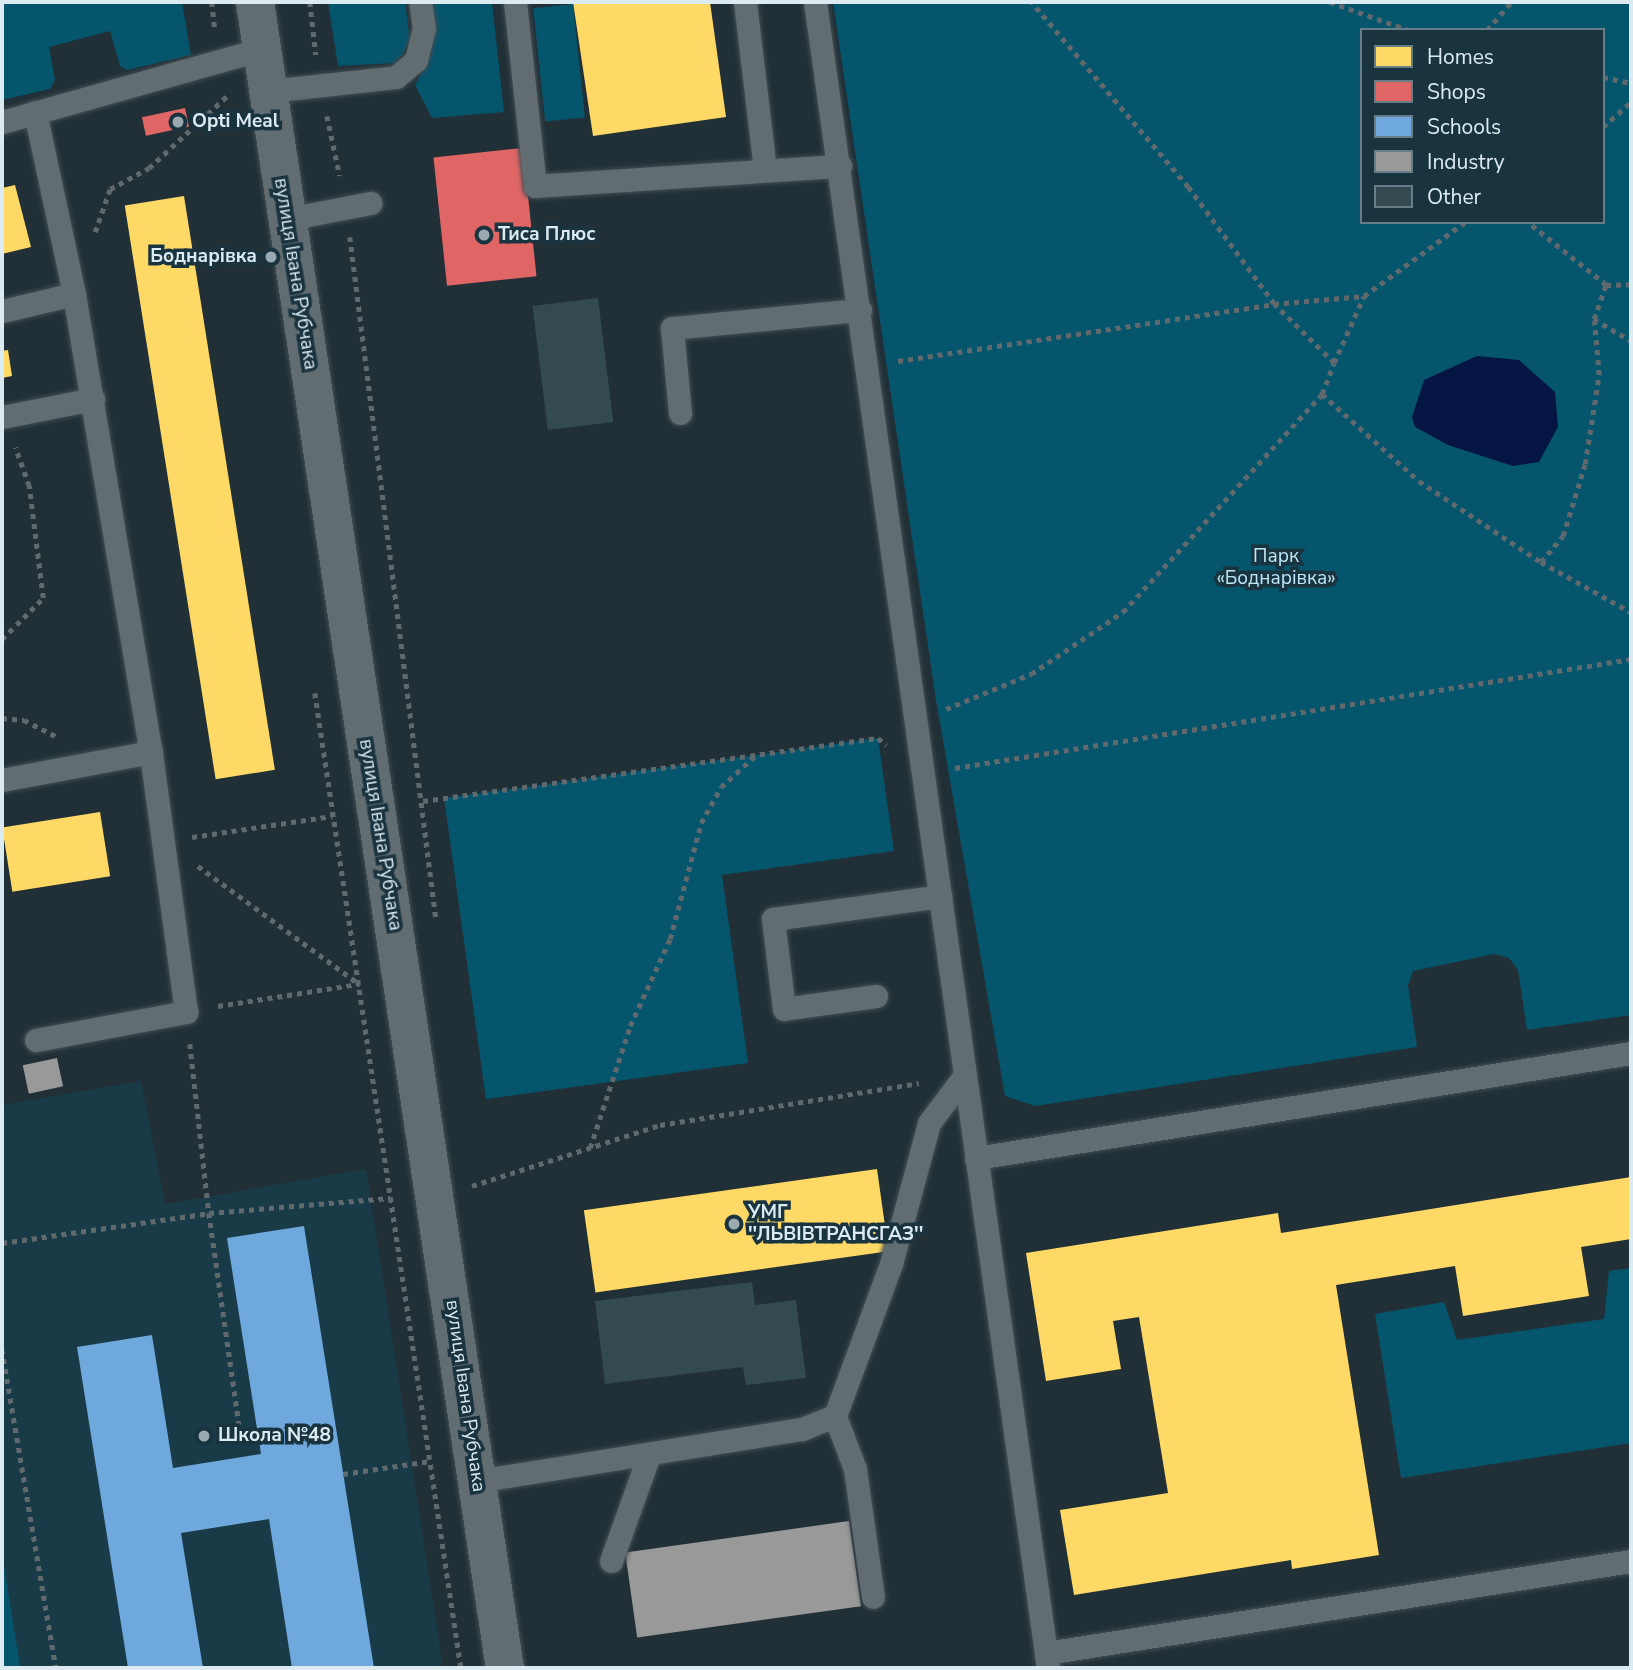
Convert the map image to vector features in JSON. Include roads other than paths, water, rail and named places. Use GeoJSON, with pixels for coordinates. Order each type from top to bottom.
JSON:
{"type":"FeatureCollection","features":[{"type":"Feature","properties":{"kind":"street","name":"вулиця Івана Рубчака"},"geometry":{"type":"LineString","coordinates":[[254,2],[262,49],[250,92],[287,219],[505,1668]]}},
{"type":"Feature","properties":{"kind":"lane"},"geometry":{"type":"LineString","coordinates":[[250,92],[396,77],[416,60],[424,29],[420,2]]}},
{"type":"Feature","properties":{"kind":"lane"},"geometry":{"type":"LineString","coordinates":[[516,2],[535,186],[840,166]]}},
{"type":"Feature","properties":{"kind":"lane"},"geometry":{"type":"LineString","coordinates":[[745,2],[765,170]]}},
{"type":"Feature","properties":{"kind":"lane"},"geometry":{"type":"LineString","coordinates":[[815,2],[869,366],[921,773],[1047,1660],[1631,1561]]}},
{"type":"Feature","properties":{"kind":"lane"},"geometry":{"type":"LineString","coordinates":[[2,122],[262,49]]}},
{"type":"Feature","properties":{"kind":"lane"},"geometry":{"type":"LineString","coordinates":[[35,113],[74,294],[93,399],[151,752],[186,1012],[36,1040]]}},
{"type":"Feature","properties":{"kind":"lane"},"geometry":{"type":"LineString","coordinates":[[287,219],[370,203]]}},
{"type":"Feature","properties":{"kind":"lane"},"geometry":{"type":"LineString","coordinates":[[2,310],[74,294]]}},
{"type":"Feature","properties":{"kind":"lane"},"geometry":{"type":"LineString","coordinates":[[680,413],[672,328],[860,310]]}},
{"type":"Feature","properties":{"kind":"lane"},"geometry":{"type":"LineString","coordinates":[[5,426],[93,399]]}},
{"type":"Feature","properties":{"kind":"lane"},"geometry":{"type":"LineString","coordinates":[[2,780],[151,752]]}},
{"type":"Feature","properties":{"kind":"lane"},"geometry":{"type":"LineString","coordinates":[[876,996],[784,1009],[773,919],[940,896]]}},
{"type":"Feature","properties":{"kind":"lane"},"geometry":{"type":"LineString","coordinates":[[976,1158],[1631,1053]]}},
{"type":"Feature","properties":{"kind":"lane"},"geometry":{"type":"LineString","coordinates":[[873,1597],[855,1469],[835,1416],[891,1264],[929,1123],[965,1075]]}},
{"type":"Feature","properties":{"kind":"lane"},"geometry":{"type":"LineString","coordinates":[[477,1481],[802,1429],[835,1416]]}},
{"type":"Feature","properties":{"kind":"lane"},"geometry":{"type":"LineString","coordinates":[[611,1561],[649,1455]]}},
{"type":"Feature","properties":{"kind":"place","name":"Opti Meal"},"geometry":{"type":"Point","coordinates":[178,122]}},
{"type":"Feature","properties":{"kind":"place","name":"Тиса Плюс"},"geometry":{"type":"Point","coordinates":[484,235]}},
{"type":"Feature","properties":{"kind":"place","name":"Боднарівка"},"geometry":{"type":"Point","coordinates":[271,257]}},
{"type":"Feature","properties":{"kind":"place","name":"УМГ ''ЛЬВІВТРАНСГАЗ''"},"geometry":{"type":"Point","coordinates":[734,1224]}},
{"type":"Feature","properties":{"kind":"place","name":"Школа №48"},"geometry":{"type":"Point","coordinates":[204,1436]}},
{"type":"Feature","properties":{"kind":"park label","name":"Парк «Боднарівка»"},"geometry":{"type":"Point","coordinates":[1276,568]}}]}
